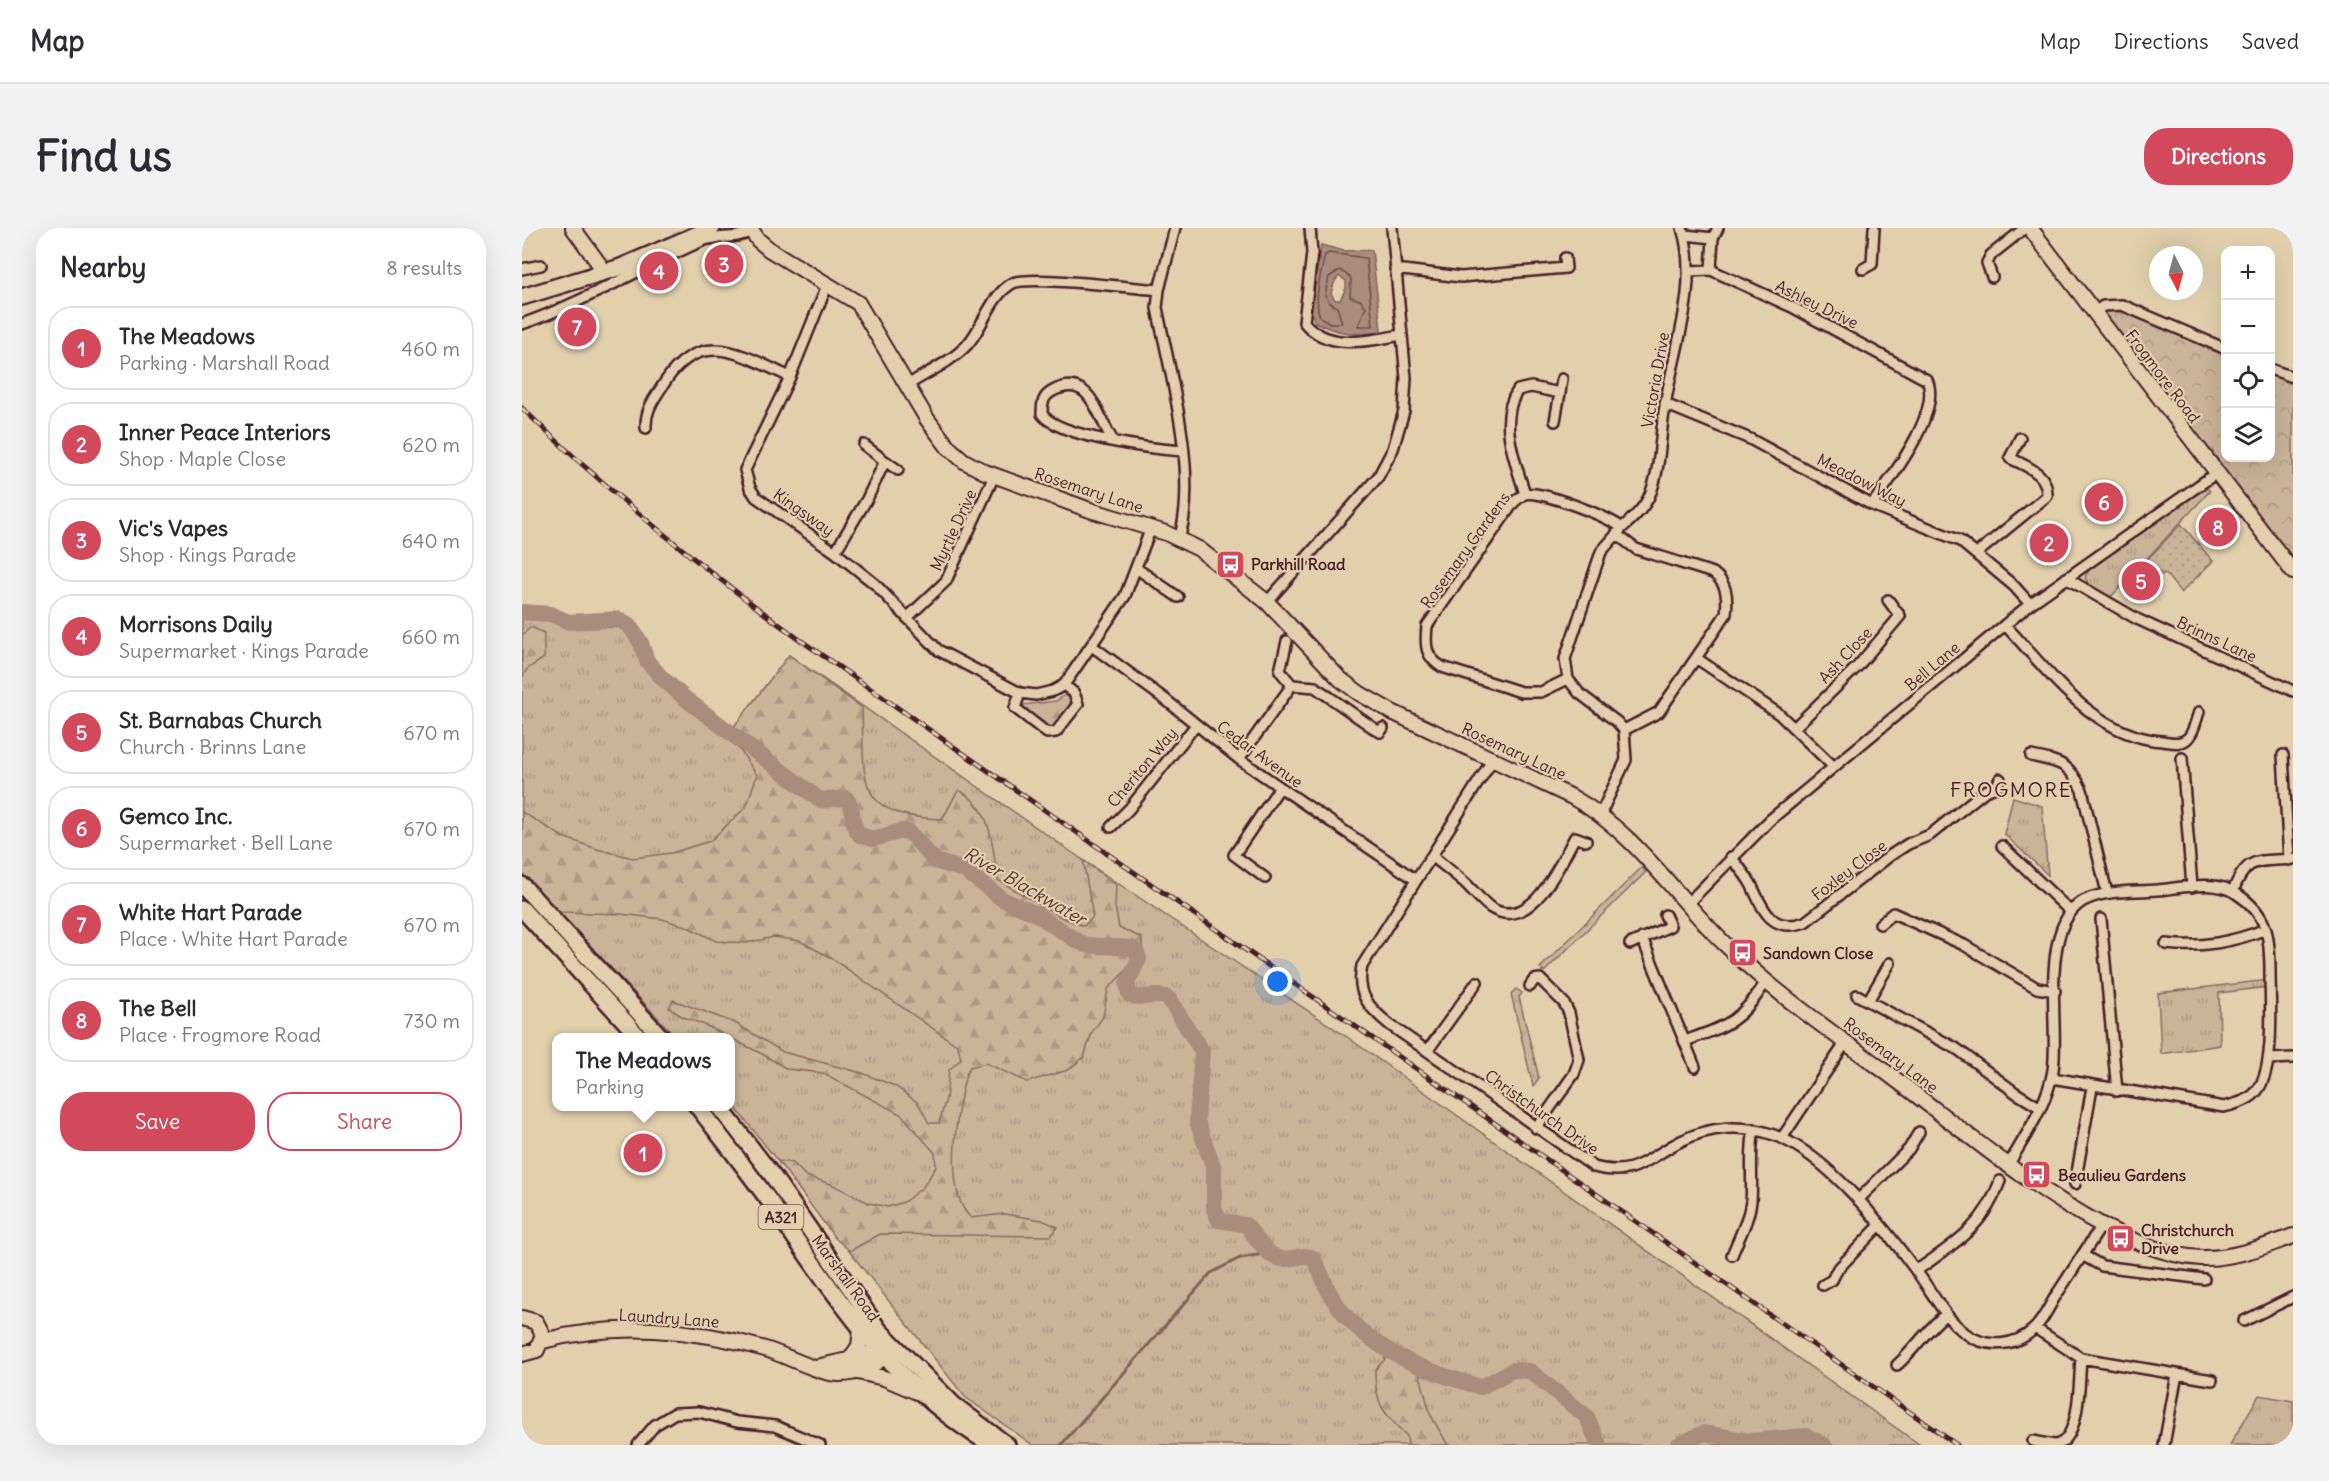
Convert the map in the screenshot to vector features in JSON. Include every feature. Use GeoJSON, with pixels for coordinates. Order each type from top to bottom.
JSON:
{"type":"FeatureCollection","features":[{"type":"Feature","properties":{"kind":"main road"},"geometry":{"type":"LineString","coordinates":[[522,297],[555,286],[576,283],[606,274],[701,232]]}},
{"type":"Feature","properties":{"kind":"main road"},"geometry":{"type":"LineString","coordinates":[[522,885],[657,1033]]}},
{"type":"Feature","properties":{"kind":"main road"},"geometry":{"type":"LineString","coordinates":[[522,909],[635,1033]]}},
{"type":"Feature","properties":{"kind":"main road","name":"Marshall Road"},"geometry":{"type":"LineString","coordinates":[[700,1111],[756,1182],[861,1330],[1007,1445]]}},
{"type":"Feature","properties":{"kind":"main road","name":"Marshall Road"},"geometry":{"type":"LineString","coordinates":[[722,1111],[772,1175],[886,1349],[917,1392],[946,1416],[992,1445]]}},
{"type":"Feature","properties":{"kind":"street"},"geometry":{"type":"LineString","coordinates":[[522,324],[606,274],[573,228]]}},
{"type":"Feature","properties":{"kind":"street"},"geometry":{"type":"LineString","coordinates":[[1176,228],[1159,290],[1158,308],[1183,451],[1186,519],[1179,539]]}},
{"type":"Feature","properties":{"kind":"street"},"geometry":{"type":"LineString","coordinates":[[1310,228],[1312,253],[1304,322],[1313,334],[1363,343],[1401,335]]}},
{"type":"Feature","properties":{"kind":"street"},"geometry":{"type":"LineString","coordinates":[[1267,602],[1378,477],[1393,449],[1404,411],[1406,378],[1392,228]]}},
{"type":"Feature","properties":{"kind":"street"},"geometry":{"type":"LineString","coordinates":[[1711,270],[1713,238],[1718,228]]}},
{"type":"Feature","properties":{"kind":"street"},"geometry":{"type":"LineString","coordinates":[[1863,269],[1872,264],[1874,228]]}},
{"type":"Feature","properties":{"kind":"street"},"geometry":{"type":"LineString","coordinates":[[1992,277],[1987,263],[1990,255],[2025,228]]}},
{"type":"Feature","properties":{"kind":"street","name":"Frogmore Road"},"geometry":{"type":"LineString","coordinates":[[2030,228],[2293,572]]}},
{"type":"Feature","properties":{"kind":"street"},"geometry":{"type":"LineString","coordinates":[[701,232],[744,235],[751,230]]}},
{"type":"Feature","properties":{"kind":"street","name":"Rosemary Lane"},"geometry":{"type":"LineString","coordinates":[[751,230],[770,250],[858,303],[906,386],[948,447],[973,466],[994,476],[1179,539],[1217,561],[1267,602],[1350,687],[1392,712],[1493,759],[1600,813],[1632,841],[1687,904],[1765,983],[2070,1207],[2142,1243],[2175,1254],[2200,1258],[2227,1257],[2293,1238]]}},
{"type":"Feature","properties":{"kind":"street"},"geometry":{"type":"LineString","coordinates":[[1683,232],[1713,238]]}},
{"type":"Feature","properties":{"kind":"street","name":"Victoria Drive"},"geometry":{"type":"LineString","coordinates":[[1619,531],[1638,513],[1651,492],[1665,404],[1686,298],[1688,271],[1683,232]]}},
{"type":"Feature","properties":{"kind":"street"},"geometry":{"type":"LineString","coordinates":[[522,268],[541,265]]}},
{"type":"Feature","properties":{"kind":"street"},"geometry":{"type":"LineString","coordinates":[[1395,269],[1461,277],[1566,268]]}},
{"type":"Feature","properties":{"kind":"street","name":"Ashley Drive"},"geometry":{"type":"LineString","coordinates":[[1688,271],[1711,270],[1794,308],[1927,380],[1932,390],[1931,400],[1917,435],[1872,505]]}},
{"type":"Feature","properties":{"kind":"street"},"geometry":{"type":"LineString","coordinates":[[906,386],[958,354],[968,344],[1001,294],[1012,284],[1035,280],[1159,290]]}},
{"type":"Feature","properties":{"kind":"street","name":"Kingsway"},"geometry":{"type":"LineString","coordinates":[[828,283],[790,377],[745,470],[750,488],[756,497],[835,552],[875,584],[938,650],[1020,693],[1036,695],[1053,691],[1064,685]]}},
{"type":"Feature","properties":{"kind":"street"},"geometry":{"type":"LineString","coordinates":[[2095,312],[2103,306],[2122,305],[2221,347]]}},
{"type":"Feature","properties":{"kind":"street"},"geometry":{"type":"LineString","coordinates":[[646,428],[645,412],[669,376],[684,358],[699,350],[731,353],[790,377]]}},
{"type":"Feature","properties":{"kind":"street"},"geometry":{"type":"LineString","coordinates":[[2275,370],[2293,377]]}},
{"type":"Feature","properties":{"kind":"street"},"geometry":{"type":"LineString","coordinates":[[1555,421],[1562,380]]}},
{"type":"Feature","properties":{"kind":"street"},"geometry":{"type":"LineString","coordinates":[[1112,439],[1095,403],[1086,392],[1073,387],[1061,387],[1047,394],[1042,402],[1042,414],[1047,421],[1082,434],[1112,439],[1124,445],[1183,451]]}},
{"type":"Feature","properties":{"kind":"street"},"geometry":{"type":"LineString","coordinates":[[1525,494],[1509,433],[1508,416],[1512,399],[1518,390],[1531,387],[1560,393]]}},
{"type":"Feature","properties":{"kind":"street","name":"Meadow Way"},"geometry":{"type":"LineString","coordinates":[[1665,404],[1750,439],[1872,505],[1960,541],[2014,585],[2030,604]]}},
{"type":"Feature","properties":{"kind":"street"},"geometry":{"type":"LineString","coordinates":[[1977,553],[2047,496],[2047,484],[2042,475],[2010,458],[2020,438]]}},
{"type":"Feature","properties":{"kind":"street"},"geometry":{"type":"LineString","coordinates":[[864,445],[898,470]]}},
{"type":"Feature","properties":{"kind":"street"},"geometry":{"type":"LineString","coordinates":[[835,552],[867,499],[885,461]]}},
{"type":"Feature","properties":{"kind":"street","name":"Bell Lane"},"geometry":{"type":"LineString","coordinates":[[1687,904],[1770,820],[2030,604],[2216,474]]}},
{"type":"Feature","properties":{"kind":"street","name":"Myrtle Drive"},"geometry":{"type":"LineString","coordinates":[[907,618],[946,581],[994,476]]}},
{"type":"Feature","properties":{"kind":"street","name":"Rosemary Gardens"},"geometry":{"type":"LineString","coordinates":[[1568,680],[1541,692],[1521,692],[1442,667],[1431,660],[1425,645],[1427,626],[1514,502],[1525,494],[1539,495],[1610,518],[1636,549],[1713,573],[1720,578],[1726,589],[1726,614],[1659,712],[1624,730]]}},
{"type":"Feature","properties":{"kind":"street"},"geometry":{"type":"LineString","coordinates":[[1020,693],[1015,708],[1047,733],[1056,732],[1078,704],[1074,693],[1064,685],[1125,596],[1151,528]]}},
{"type":"Feature","properties":{"kind":"street"},"geometry":{"type":"LineString","coordinates":[[1600,813],[1626,760],[1624,730],[1579,693],[1568,680],[1565,659],[1601,552],[1619,531]]}},
{"type":"Feature","properties":{"kind":"street"},"geometry":{"type":"LineString","coordinates":[[1136,568],[1178,597]]}},
{"type":"Feature","properties":{"kind":"street","name":"Brinns Lane"},"geometry":{"type":"LineString","coordinates":[[2066,578],[2137,619],[2293,691]]}},
{"type":"Feature","properties":{"kind":"street","name":"Ash Close"},"geometry":{"type":"LineString","coordinates":[[1795,727],[1858,666],[1900,616],[1888,600]]}},
{"type":"Feature","properties":{"kind":"street"},"geometry":{"type":"LineString","coordinates":[[2005,625],[2081,705],[2105,723],[2130,735],[2179,743],[2192,733],[2199,712]]}},
{"type":"Feature","properties":{"kind":"street"},"geometry":{"type":"LineString","coordinates":[[1287,641],[1280,671],[1292,685],[1315,687],[1380,732],[1383,728]]}},
{"type":"Feature","properties":{"kind":"street","name":"Cedar Avenue"},"geometry":{"type":"LineString","coordinates":[[1092,646],[1166,700],[1239,759],[1416,880]]}},
{"type":"Feature","properties":{"kind":"street"},"geometry":{"type":"LineString","coordinates":[[1696,658],[1795,727],[1834,767]]}},
{"type":"Feature","properties":{"kind":"street"},"geometry":{"type":"LineString","coordinates":[[1239,759],[1292,685]]}},
{"type":"Feature","properties":{"kind":"street","name":"Cheriton Way"},"geometry":{"type":"LineString","coordinates":[[1111,826],[1141,795],[1196,726]]}},
{"type":"Feature","properties":{"kind":"street"},"geometry":{"type":"LineString","coordinates":[[2233,891],[2246,867],[2253,863],[2291,860],[2283,755]]}},
{"type":"Feature","properties":{"kind":"street"},"geometry":{"type":"LineString","coordinates":[[2031,756],[2063,764],[2069,767],[2076,776],[2082,790],[2107,893]]}},
{"type":"Feature","properties":{"kind":"street"},"geometry":{"type":"LineString","coordinates":[[2182,758],[2192,887]]}},
{"type":"Feature","properties":{"kind":"street","name":"Christchurch Drive"},"geometry":{"type":"LineString","coordinates":[[1493,759],[1362,966],[1360,982],[1362,996],[1373,1011],[1594,1167],[1617,1171],[1642,1165],[1681,1141],[1703,1131],[1731,1127],[1754,1129],[1782,1138],[1819,1164],[1858,1200],[1916,1271],[1946,1314],[1965,1333],[1988,1344],[2014,1342],[2036,1328],[2102,1225]]}},
{"type":"Feature","properties":{"kind":"street","name":"Foxley Close"},"geometry":{"type":"LineString","coordinates":[[1731,857],[1750,883],[1765,914],[1780,923],[1794,926],[1805,922],[1908,844],[1930,835],[1985,791],[1996,787],[2000,779]]}},
{"type":"Feature","properties":{"kind":"street"},"geometry":{"type":"LineString","coordinates":[[1234,855],[1280,787]]}},
{"type":"Feature","properties":{"kind":"street"},"geometry":{"type":"LineString","coordinates":[[1432,856],[1490,907],[1501,912],[1518,911],[1530,906],[1541,895],[1575,837],[1586,841]]}},
{"type":"Feature","properties":{"kind":"street"},"geometry":{"type":"LineString","coordinates":[[2002,846],[2071,912]]}},
{"type":"Feature","properties":{"kind":"street"},"geometry":{"type":"LineString","coordinates":[[1223,849],[1265,878]]}},
{"type":"Feature","properties":{"kind":"street"},"geometry":{"type":"LineString","coordinates":[[2009,1164],[2052,1078],[2058,937],[2071,912],[2087,899],[2107,893],[2212,886],[2233,891],[2249,902],[2261,915],[2270,950],[2268,1059],[2265,1076],[2258,1090],[2241,1103],[2224,1107],[2092,1087],[2052,1078]]}},
{"type":"Feature","properties":{"kind":"street"},"geometry":{"type":"LineString","coordinates":[[1880,924],[1893,913],[1964,945],[2037,988],[2055,991]]}},
{"type":"Feature","properties":{"kind":"street"},"geometry":{"type":"LineString","coordinates":[[1630,944],[1670,926],[1665,915]]}},
{"type":"Feature","properties":{"kind":"street"},"geometry":{"type":"LineString","coordinates":[[2101,920],[2117,1090]]}},
{"type":"Feature","properties":{"kind":"street"},"geometry":{"type":"LineString","coordinates":[[2166,944],[2187,946],[2232,942],[2266,929]]}},
{"type":"Feature","properties":{"kind":"street"},"geometry":{"type":"LineString","coordinates":[[1642,938],[1695,1067]]}},
{"type":"Feature","properties":{"kind":"street"},"geometry":{"type":"LineString","coordinates":[[1868,1001],[1890,963]]}},
{"type":"Feature","properties":{"kind":"street"},"geometry":{"type":"LineString","coordinates":[[1530,986],[1534,981],[1540,979],[1564,1004],[1569,1013],[1579,1060],[1575,1074],[1536,1128]]}},
{"type":"Feature","properties":{"kind":"street"},"geometry":{"type":"LineString","coordinates":[[1428,1050],[1477,982]]}},
{"type":"Feature","properties":{"kind":"street"},"geometry":{"type":"LineString","coordinates":[[1685,1041],[1726,1026],[1742,1015],[1765,983]]}},
{"type":"Feature","properties":{"kind":"street"},"geometry":{"type":"LineString","coordinates":[[1857,994],[1957,1049],[2016,1093],[2039,1107]]}},
{"type":"Feature","properties":{"kind":"street"},"geometry":{"type":"LineString","coordinates":[[1782,1138],[1846,1042]]}},
{"type":"Feature","properties":{"kind":"street"},"geometry":{"type":"LineString","coordinates":[[2268,1059],[2293,1058]]}},
{"type":"Feature","properties":{"kind":"street"},"geometry":{"type":"LineString","coordinates":[[2075,1184],[2092,1087]]}},
{"type":"Feature","properties":{"kind":"street"},"geometry":{"type":"LineString","coordinates":[[1732,1255],[1747,1222],[1751,1201],[1751,1144],[1754,1129]]}},
{"type":"Feature","properties":{"kind":"street"},"geometry":{"type":"LineString","coordinates":[[1858,1200],[1909,1149],[1919,1132]]}},
{"type":"Feature","properties":{"kind":"street"},"geometry":{"type":"LineString","coordinates":[[1916,1271],[1976,1226],[1992,1204],[2000,1181]]}},
{"type":"Feature","properties":{"kind":"street"},"geometry":{"type":"LineString","coordinates":[[1823,1285],[1832,1280],[1837,1270],[1880,1225]]}},
{"type":"Feature","properties":{"kind":"street"},"geometry":{"type":"LineString","coordinates":[[2082,1255],[2102,1266],[2204,1279]]}},
{"type":"Feature","properties":{"kind":"street"},"geometry":{"type":"LineString","coordinates":[[2244,1321],[2293,1297]]}},
{"type":"Feature","properties":{"kind":"street"},"geometry":{"type":"LineString","coordinates":[[1897,1365],[1909,1354],[1927,1330],[1946,1314]]}},
{"type":"Feature","properties":{"kind":"street","name":"Laundry Lane"},"geometry":{"type":"LineString","coordinates":[[522,1318],[533,1320],[540,1326],[588,1331],[692,1333],[755,1346],[816,1367],[878,1364],[886,1349]]}},
{"type":"Feature","properties":{"kind":"street"},"geometry":{"type":"LineString","coordinates":[[524,1356],[537,1350],[543,1341],[540,1326]]}},
{"type":"Feature","properties":{"kind":"street"},"geometry":{"type":"LineString","coordinates":[[2036,1328],[2081,1358],[2212,1380]]}},
{"type":"Feature","properties":{"kind":"street"},"geometry":{"type":"LineString","coordinates":[[861,1330],[854,1366],[917,1392]]}},
{"type":"Feature","properties":{"kind":"street","name":"Laundry Lane"},"geometry":{"type":"LineString","coordinates":[[543,1341],[588,1331]]}},
{"type":"Feature","properties":{"kind":"street"},"geometry":{"type":"LineString","coordinates":[[2033,1441],[2056,1445],[2066,1439],[2074,1428],[2081,1358]]}},
{"type":"Feature","properties":{"kind":"street"},"geometry":{"type":"LineString","coordinates":[[2164,1445],[2177,1374]]}},
{"type":"Feature","properties":{"kind":"street"},"geometry":{"type":"LineString","coordinates":[[638,1445],[655,1425],[675,1413],[699,1412],[736,1422],[775,1426],[820,1445]]}},
{"type":"Feature","properties":{"kind":"green space"},"geometry":{"type":"Polygon","coordinates":[[[2113,309],[2132,311],[2221,350],[2221,462],[2275,462],[2275,375],[2293,382],[2293,558],[2101,313],[2113,309]]]}},
{"type":"Feature","properties":{"kind":"green space"},"geometry":{"type":"Polygon","coordinates":[[[2207,488],[2210,491],[2109,599],[2090,587],[2085,577],[2089,570],[2180,504],[2207,488]]]}},
{"type":"Feature","properties":{"kind":"green space"},"geometry":{"type":"Polygon","coordinates":[[[2181,524],[2213,561],[2181,593],[2165,573],[2162,575],[2147,560],[2181,524]]]}},
{"type":"Feature","properties":{"kind":"green space"},"geometry":{"type":"Polygon","coordinates":[[[522,618],[552,620],[568,628],[618,627],[625,631],[636,646],[642,664],[660,683],[726,737],[789,655],[1083,860],[1350,1039],[1920,1445],[1033,1445],[965,1397],[735,1107],[735,1033],[672,1033],[522,873],[522,618]]]}},
{"type":"Feature","properties":{"kind":"green space"},"geometry":{"type":"Polygon","coordinates":[[[531,627],[544,633],[544,658],[527,669],[522,678],[522,635],[531,627]]]}},
{"type":"Feature","properties":{"kind":"green space"},"geometry":{"type":"Polygon","coordinates":[[[789,655],[862,708],[865,774],[869,789],[878,801],[892,810],[912,816],[941,819],[959,790],[979,807],[985,817],[992,841],[998,880],[1061,917],[1084,926],[1093,917],[1083,860],[1116,885],[1115,906],[1119,928],[1142,938],[1142,953],[1108,989],[1103,1017],[1092,1032],[1084,1057],[1068,1070],[1027,1082],[986,1063],[970,1067],[966,1074],[959,1107],[955,1170],[957,1190],[962,1206],[971,1218],[1004,1214],[1042,1220],[1058,1227],[1051,1236],[880,1234],[850,1251],[835,1238],[778,1161],[793,1163],[806,1176],[831,1184],[869,1203],[888,1207],[904,1202],[923,1187],[936,1167],[935,1153],[902,1115],[823,1073],[787,1069],[735,1040],[735,1033],[721,1033],[683,1017],[669,1008],[673,1000],[735,1023],[783,1052],[862,1073],[895,1086],[918,1103],[929,1123],[939,1123],[946,1099],[949,1070],[961,1059],[958,1046],[831,958],[800,941],[774,937],[746,943],[716,941],[686,926],[662,919],[621,914],[559,912],[522,873],[522,812],[563,837],[633,858],[671,853],[710,841],[746,807],[757,775],[740,750],[726,737],[789,655]]]}},
{"type":"Feature","properties":{"kind":"green space"},"geometry":{"type":"Polygon","coordinates":[[[1065,695],[1075,702],[1056,727],[1048,729],[1022,709],[1022,705],[1056,701],[1065,695]]]}},
{"type":"Feature","properties":{"kind":"green space"},"geometry":{"type":"Polygon","coordinates":[[[2013,797],[2042,806],[2048,875],[2004,834],[2013,797]]]}},
{"type":"Feature","properties":{"kind":"green space"},"geometry":{"type":"Polygon","coordinates":[[[1642,867],[1646,872],[1544,972],[1540,968],[1642,867]]]}},
{"type":"Feature","properties":{"kind":"green space"},"geometry":{"type":"Polygon","coordinates":[[[2268,980],[2268,987],[2219,993],[2220,1045],[2161,1054],[2158,993],[2268,980]]]}},
{"type":"Feature","properties":{"kind":"green space"},"geometry":{"type":"Polygon","coordinates":[[[1516,989],[1522,993],[1519,997],[1539,1078],[1533,1086],[1511,994],[1516,989]]]}},
{"type":"Feature","properties":{"kind":"green space"},"geometry":{"type":"Polygon","coordinates":[[[1381,1340],[1417,1363],[1430,1414],[1448,1445],[1408,1445],[1407,1436],[1386,1414],[1379,1400],[1375,1382],[1375,1370],[1385,1359],[1381,1340]]]}},
{"type":"Feature","properties":{"kind":"green space"},"geometry":{"type":"Polygon","coordinates":[[[2259,1395],[2293,1401],[2293,1445],[2230,1445],[2259,1395]]]}},
{"type":"Feature","properties":{"kind":"water"},"geometry":{"type":"Polygon","coordinates":[[[1321,245],[1344,251],[1372,250],[1381,330],[1356,334],[1330,329],[1315,322],[1311,311],[1321,245]],[[1339,276],[1335,281],[1331,293],[1335,300],[1340,300],[1346,288],[1346,281],[1339,276]]]}},
{"type":"Feature","properties":{"kind":"waterway","name":"River Blackwater"},"geometry":{"type":"LineString","coordinates":[[522,612],[550,614],[569,622],[618,619],[629,625],[641,643],[647,661],[687,700],[820,800],[846,798],[860,835],[873,839],[902,831],[909,832],[935,861],[964,870],[1002,899],[1036,914],[1077,941],[1086,945],[1131,948],[1136,951],[1139,959],[1127,983],[1129,994],[1169,999],[1202,1051],[1197,1121],[1214,1169],[1214,1209],[1219,1220],[1246,1225],[1273,1256],[1289,1259],[1306,1256],[1313,1258],[1333,1299],[1347,1317],[1380,1345],[1419,1366],[1481,1387],[1513,1370],[1530,1371],[1587,1417],[1599,1445]]}},
{"type":"Feature","properties":{"kind":"waterway"},"geometry":{"type":"LineString","coordinates":[[1061,1445],[1211,1273],[1240,1258],[1269,1253]]}},
{"type":"Feature","properties":{"kind":"waterway","name":"River Blackwater"},"geometry":{"type":"LineString","coordinates":[[1678,1445],[1704,1433],[1749,1441],[1807,1436],[1824,1445]]}},
{"type":"Feature","properties":{"kind":"railway"},"geometry":{"type":"LineString","coordinates":[[522,408],[655,527],[796,637],[1957,1445]]}},
{"type":"Feature","properties":{"kind":"place","name":"Vic's Vapes"},"geometry":{"type":"Point","coordinates":[724,264]}},
{"type":"Feature","properties":{"kind":"place","name":"Morrisons Daily"},"geometry":{"type":"Point","coordinates":[659,271]}},
{"type":"Feature","properties":{"kind":"place","name":"White Hart Parade"},"geometry":{"type":"Point","coordinates":[577,327]}},
{"type":"Feature","properties":{"kind":"place","name":"Gemco Inc."},"geometry":{"type":"Point","coordinates":[2104,502]}},
{"type":"Feature","properties":{"kind":"place","name":"The Bell"},"geometry":{"type":"Point","coordinates":[2218,527]}},
{"type":"Feature","properties":{"kind":"place","name":"Inner Peace Interiors"},"geometry":{"type":"Point","coordinates":[2049,543]}},
{"type":"Feature","properties":{"kind":"place","name":"Parkhill Road"},"geometry":{"type":"Point","coordinates":[1230,564]}},
{"type":"Feature","properties":{"kind":"place","name":"St. Barnabas Church"},"geometry":{"type":"Point","coordinates":[2141,581]}},
{"type":"Feature","properties":{"kind":"place","name":"Sandown Close"},"geometry":{"type":"Point","coordinates":[1742,953]}},
{"type":"Feature","properties":{"kind":"place","name":"The Meadows"},"geometry":{"type":"Point","coordinates":[643,1153]}},
{"type":"Feature","properties":{"kind":"place","name":"Beaulieu Gardens"},"geometry":{"type":"Point","coordinates":[2037,1175]}},
{"type":"Feature","properties":{"kind":"place","name":"Christchurch Drive"},"geometry":{"type":"Point","coordinates":[2120,1239]}},
{"type":"Feature","properties":{"kind":"district","name":"FROGMORE"},"geometry":{"type":"Point","coordinates":[2011,789]}}]}
